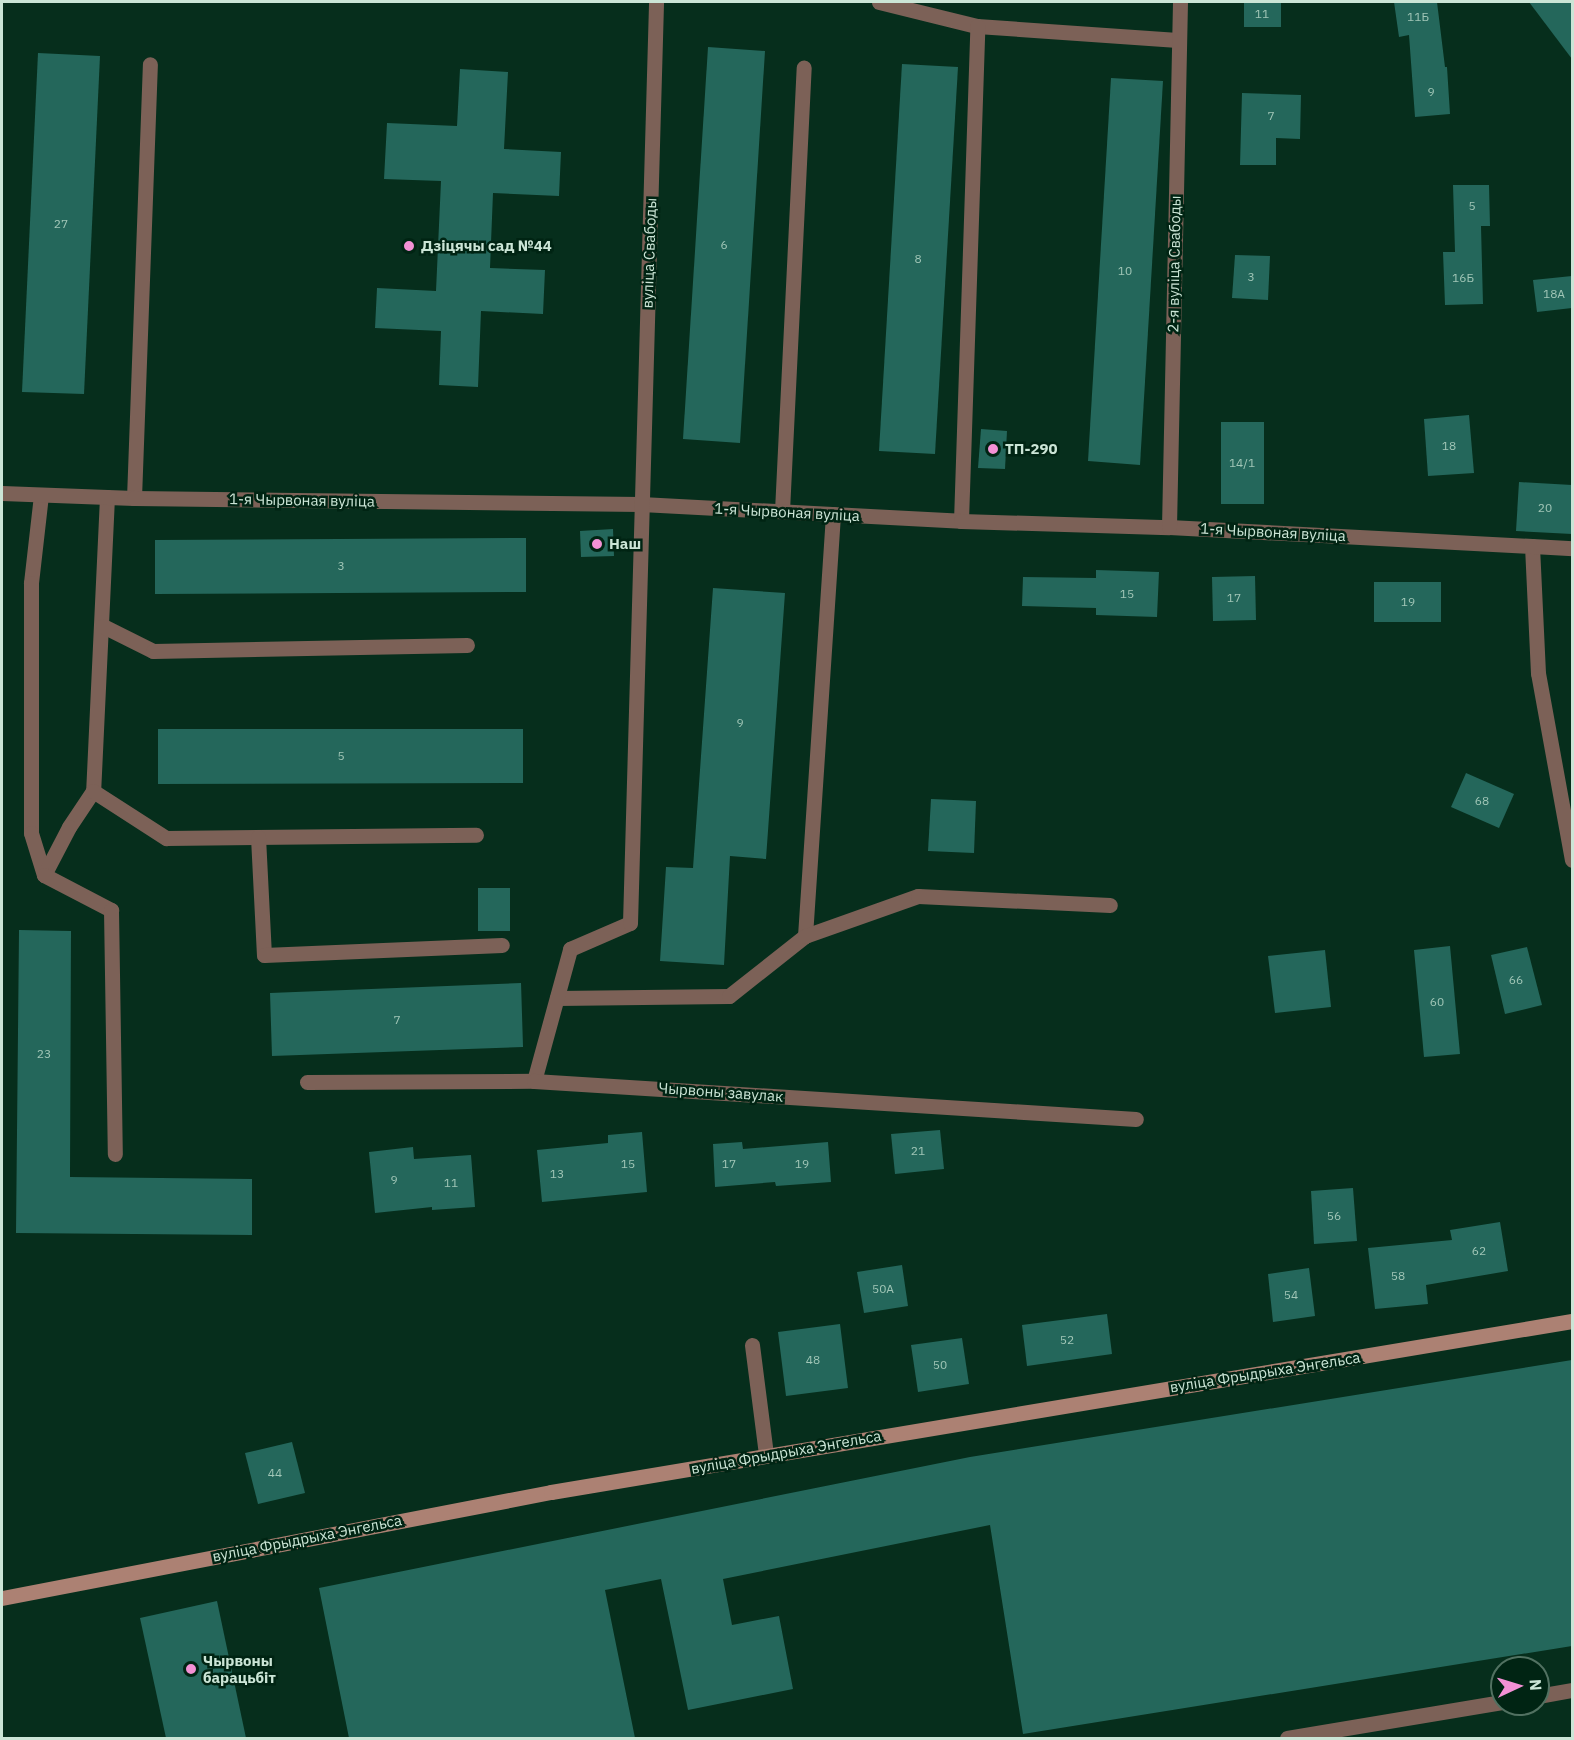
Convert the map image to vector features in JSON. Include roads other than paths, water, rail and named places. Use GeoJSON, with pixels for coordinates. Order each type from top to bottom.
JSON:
{"type":"FeatureCollection","features":[{"type":"Feature","properties":{"kind":"street","name":"вуліца Свабоды"},"geometry":{"type":"LineString","coordinates":[[557,998],[570,949],[630,923],[656,2]]}},
{"type":"Feature","properties":{"kind":"street"},"geometry":{"type":"LineString","coordinates":[[879,2],[976,26],[1178,40]]}},
{"type":"Feature","properties":{"kind":"street","name":"2-я вуліца Свабоды"},"geometry":{"type":"LineString","coordinates":[[1169,527],[1180,2]]}},
{"type":"Feature","properties":{"kind":"street"},"geometry":{"type":"LineString","coordinates":[[962,521],[976,26]]}},
{"type":"Feature","properties":{"kind":"street"},"geometry":{"type":"LineString","coordinates":[[134,498],[150,64]]}},
{"type":"Feature","properties":{"kind":"street"},"geometry":{"type":"LineString","coordinates":[[782,511],[804,68]]}},
{"type":"Feature","properties":{"kind":"street","name":"1-я Чырвоная вуліца"},"geometry":{"type":"LineString","coordinates":[[2,494],[134,498],[641,504],[962,521],[1169,527],[1572,548]]}},
{"type":"Feature","properties":{"kind":"street"},"geometry":{"type":"LineString","coordinates":[[41,495],[31,583],[30,833],[44,875],[111,910],[115,1154]]}},
{"type":"Feature","properties":{"kind":"street"},"geometry":{"type":"LineString","coordinates":[[44,875],[69,827],[93,791],[103,626],[107,497]]}},
{"type":"Feature","properties":{"kind":"street"},"geometry":{"type":"LineString","coordinates":[[805,936],[833,514]]}},
{"type":"Feature","properties":{"kind":"street"},"geometry":{"type":"LineString","coordinates":[[1532,546],[1538,673],[1572,860]]}},
{"type":"Feature","properties":{"kind":"street"},"geometry":{"type":"LineString","coordinates":[[103,626],[153,651],[467,645]]}},
{"type":"Feature","properties":{"kind":"street"},"geometry":{"type":"LineString","coordinates":[[93,791],[166,838],[476,835]]}},
{"type":"Feature","properties":{"kind":"street"},"geometry":{"type":"LineString","coordinates":[[258,837],[264,955],[502,945]]}},
{"type":"Feature","properties":{"kind":"street"},"geometry":{"type":"LineString","coordinates":[[534,1081],[557,998],[729,996],[805,936],[918,896],[1110,905]]}},
{"type":"Feature","properties":{"kind":"street","name":"Чырвоны завулак"},"geometry":{"type":"LineString","coordinates":[[307,1082],[534,1081],[1136,1119]]}},
{"type":"Feature","properties":{"kind":"street","name":"вуліца Фрыдрыха Энгельса"},"geometry":{"type":"LineString","coordinates":[[2,1598],[551,1492],[1572,1321]]}},
{"type":"Feature","properties":{"kind":"street"},"geometry":{"type":"LineString","coordinates":[[752,1345],[766,1455]]}},
{"type":"Feature","properties":{"kind":"street"},"geometry":{"type":"LineString","coordinates":[[1550,1694],[1572,1690]]}},
{"type":"Feature","properties":{"kind":"street"},"geometry":{"type":"LineString","coordinates":[[1287,1738],[1490,1704]]}},
{"type":"Feature","properties":{"kind":"place","name":"Дзіцячы сад №44"},"geometry":{"type":"Point","coordinates":[409,246]}},
{"type":"Feature","properties":{"kind":"place","name":"ТП-290"},"geometry":{"type":"Point","coordinates":[993,449]}},
{"type":"Feature","properties":{"kind":"place","name":"Наш"},"geometry":{"type":"Point","coordinates":[597,544]}},
{"type":"Feature","properties":{"kind":"place","name":"Чырвоны барацьбіт"},"geometry":{"type":"Point","coordinates":[191,1669]}}]}
